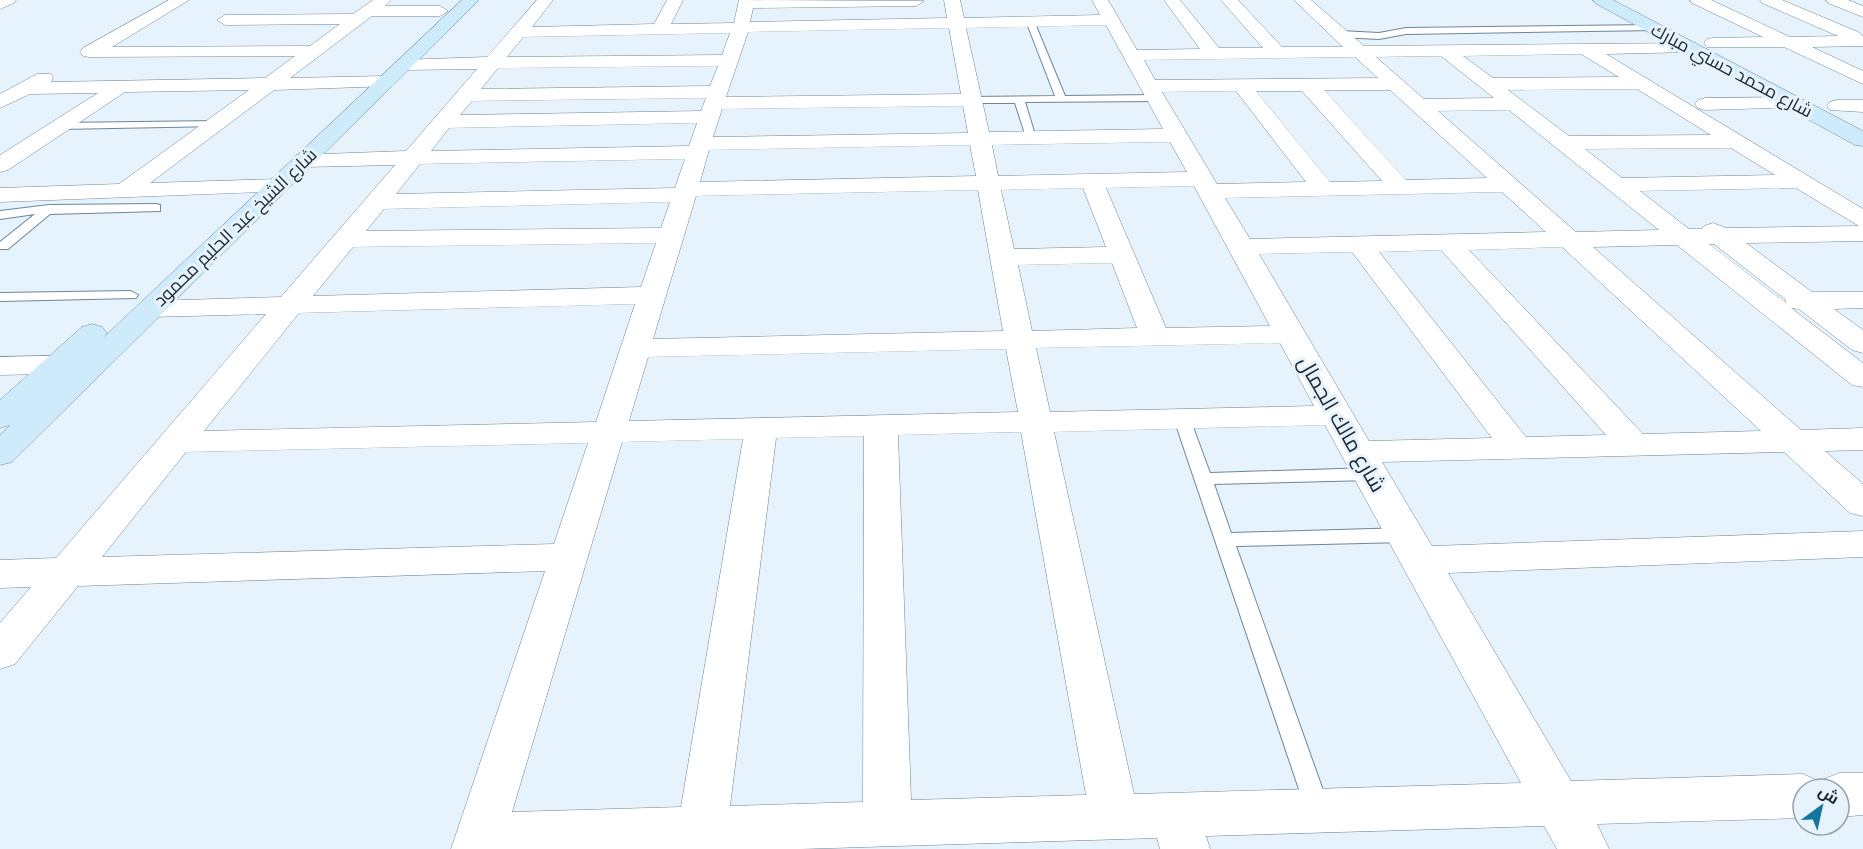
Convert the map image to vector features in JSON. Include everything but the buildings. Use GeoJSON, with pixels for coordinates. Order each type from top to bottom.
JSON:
{"type":"FeatureCollection","features":[{"type":"Feature","properties":{"kind":"street"},"geometry":{"type":"LineString","coordinates":[[0,4],[8,0]]}},
{"type":"Feature","properties":{"kind":"street"},"geometry":{"type":"LineString","coordinates":[[0,102],[181,0]]}},
{"type":"Feature","properties":{"kind":"street","name":"شارع الشيخ عبد الحليم محمود"},"geometry":{"type":"LineString","coordinates":[[0,418],[60,364],[141,302],[278,186],[471,0]]}},
{"type":"Feature","properties":{"kind":"street"},"geometry":{"type":"LineString","coordinates":[[0,652],[545,0]]}},
{"type":"Feature","properties":{"kind":"street"},"geometry":{"type":"LineString","coordinates":[[659,30],[675,0]]}},
{"type":"Feature","properties":{"kind":"street"},"geometry":{"type":"LineString","coordinates":[[518,32],[659,30],[745,10],[822,1],[929,0]]}},
{"type":"Feature","properties":{"kind":"street"},"geometry":{"type":"LineString","coordinates":[[1172,0],[1214,54]]}},
{"type":"Feature","properties":{"kind":"street"},"geometry":{"type":"LineString","coordinates":[[1229,0],[1277,53]]}},
{"type":"Feature","properties":{"kind":"street"},"geometry":{"type":"LineString","coordinates":[[1302,0],[1340,34],[1394,51],[1690,47]]}},
{"type":"Feature","properties":{"kind":"street","name":"شارع محمد حسني مبارك"},"geometry":{"type":"LineString","coordinates":[[1601,0],[1766,88],[1836,106],[1863,120]]}},
{"type":"Feature","properties":{"kind":"street","name":"شارع محمد حسني مبارك"},"geometry":{"type":"LineString","coordinates":[[1630,0],[1713,43],[1797,95],[1863,140]]}},
{"type":"Feature","properties":{"kind":"street"},"geometry":{"type":"LineString","coordinates":[[1698,0],[1863,78]]}},
{"type":"Feature","properties":{"kind":"street"},"geometry":{"type":"LineString","coordinates":[[1768,0],[1863,41]]}},
{"type":"Feature","properties":{"kind":"street"},"geometry":{"type":"LineString","coordinates":[[1834,0],[1863,12]]}},
{"type":"Feature","properties":{"kind":"street"},"geometry":{"type":"LineString","coordinates":[[177,52],[248,5]]}},
{"type":"Feature","properties":{"kind":"street"},"geometry":{"type":"LineString","coordinates":[[225,20],[446,5]]}},
{"type":"Feature","properties":{"kind":"street","name":"شارع الشيخ عبد الحليم محمود"},"geometry":{"type":"LineString","coordinates":[[0,454],[93,364],[141,302],[247,187],[358,83],[446,5]]}},
{"type":"Feature","properties":{"kind":"street"},"geometry":{"type":"LineString","coordinates":[[745,10],[952,6],[992,16],[1030,21],[1105,10]]}},
{"type":"Feature","properties":{"kind":"street"},"geometry":{"type":"LineString","coordinates":[[952,6],[1114,816]]}},
{"type":"Feature","properties":{"kind":"street"},"geometry":{"type":"LineString","coordinates":[[125,191],[370,10]]}},
{"type":"Feature","properties":{"kind":"street"},"geometry":{"type":"LineString","coordinates":[[745,10],[478,842],[702,829],[1114,816],[1180,832],[1318,810],[1791,796]]}},
{"type":"Feature","properties":{"kind":"street","name":"شارع مالك الجمال"},"geometry":{"type":"LineString","coordinates":[[1105,10],[1584,849]]}},
{"type":"Feature","properties":{"kind":"street"},"geometry":{"type":"LineString","coordinates":[[124,32],[160,32]]}},
{"type":"Feature","properties":{"kind":"street"},"geometry":{"type":"LineString","coordinates":[[1713,43],[1863,41]]}},
{"type":"Feature","properties":{"kind":"street"},"geometry":{"type":"LineString","coordinates":[[1131,55],[1277,53],[1369,44]]}},
{"type":"Feature","properties":{"kind":"street"},"geometry":{"type":"LineString","coordinates":[[1369,44],[1396,84],[1863,504]]}},
{"type":"Feature","properties":{"kind":"street"},"geometry":{"type":"LineString","coordinates":[[1611,48],[1669,82],[1736,141],[1863,219]]}},
{"type":"Feature","properties":{"kind":"street"},"geometry":{"type":"LineString","coordinates":[[1586,49],[1641,83],[1704,112],[1731,120],[1863,198]]}},
{"type":"Feature","properties":{"kind":"street"},"geometry":{"type":"LineString","coordinates":[[1445,50],[1488,84],[1515,94],[1536,122],[1595,143],[1863,344]]}},
{"type":"Feature","properties":{"kind":"street"},"geometry":{"type":"LineString","coordinates":[[1471,50],[1515,94],[1565,133],[1616,185],[1863,378]]}},
{"type":"Feature","properties":{"kind":"street"},"geometry":{"type":"LineString","coordinates":[[89,52],[314,51]]}},
{"type":"Feature","properties":{"kind":"street"},"geometry":{"type":"LineString","coordinates":[[405,64],[728,60]]}},
{"type":"Feature","properties":{"kind":"street"},"geometry":{"type":"LineString","coordinates":[[10,75],[60,69]]}},
{"type":"Feature","properties":{"kind":"street"},"geometry":{"type":"LineString","coordinates":[[26,88],[385,82]]}},
{"type":"Feature","properties":{"kind":"street"},"geometry":{"type":"LineString","coordinates":[[1420,105],[1515,94],[1669,82]]}},
{"type":"Feature","properties":{"kind":"street"},"geometry":{"type":"LineString","coordinates":[[1152,92],[1242,86],[1396,84]]}},
{"type":"Feature","properties":{"kind":"street"},"geometry":{"type":"LineString","coordinates":[[1308,85],[1400,187]]}},
{"type":"Feature","properties":{"kind":"street"},"geometry":{"type":"LineString","coordinates":[[1242,86],[1324,189]]}},
{"type":"Feature","properties":{"kind":"street"},"geometry":{"type":"LineString","coordinates":[[0,165],[121,87]]}},
{"type":"Feature","properties":{"kind":"street"},"geometry":{"type":"LineString","coordinates":[[465,95],[708,121],[980,139],[1177,135]]}},
{"type":"Feature","properties":{"kind":"street"},"geometry":{"type":"LineString","coordinates":[[1668,121],[1797,95]]}},
{"type":"Feature","properties":{"kind":"street"},"geometry":{"type":"LineString","coordinates":[[304,160],[412,158],[708,121],[972,100]]}},
{"type":"Feature","properties":{"kind":"street"},"geometry":{"type":"LineString","coordinates":[[1836,106],[1863,106]]}},
{"type":"Feature","properties":{"kind":"street"},"geometry":{"type":"LineString","coordinates":[[442,122],[708,121]]}},
{"type":"Feature","properties":{"kind":"street"},"geometry":{"type":"LineString","coordinates":[[1027,138],[1037,182]]}},
{"type":"Feature","properties":{"kind":"street"},"geometry":{"type":"LineString","coordinates":[[1595,143],[1766,141]]}},
{"type":"Feature","properties":{"kind":"street"},"geometry":{"type":"LineString","coordinates":[[376,202],[1092,181],[1324,189],[1508,185]]}},
{"type":"Feature","properties":{"kind":"street"},"geometry":{"type":"LineString","coordinates":[[1092,181],[1155,337]]}},
{"type":"Feature","properties":{"kind":"street"},"geometry":{"type":"LineString","coordinates":[[1616,185],[1833,181]]}},
{"type":"Feature","properties":{"kind":"street"},"geometry":{"type":"LineString","coordinates":[[0,195],[278,186]]}},
{"type":"Feature","properties":{"kind":"street"},"geometry":{"type":"LineString","coordinates":[[1241,247],[1863,233]]}},
{"type":"Feature","properties":{"kind":"street"},"geometry":{"type":"LineString","coordinates":[[345,239],[672,235]]}},
{"type":"Feature","properties":{"kind":"street"},"geometry":{"type":"LineString","coordinates":[[1449,243],[1634,445]]}},
{"type":"Feature","properties":{"kind":"street"},"geometry":{"type":"LineString","coordinates":[[1360,245],[1517,448]]}},
{"type":"Feature","properties":{"kind":"street"},"geometry":{"type":"LineString","coordinates":[[1004,257],[1122,255]]}},
{"type":"Feature","properties":{"kind":"street"},"geometry":{"type":"LineString","coordinates":[[141,302],[290,305],[653,295]]}},
{"type":"Feature","properties":{"kind":"street"},"geometry":{"type":"LineString","coordinates":[[1766,302],[1863,300]]}},
{"type":"Feature","properties":{"kind":"street"},"geometry":{"type":"LineString","coordinates":[[636,348],[1290,334]]}},
{"type":"Feature","properties":{"kind":"street"},"geometry":{"type":"LineString","coordinates":[[0,366],[93,364]]}},
{"type":"Feature","properties":{"kind":"street"},"geometry":{"type":"LineString","coordinates":[[176,442],[1337,415]]}},
{"type":"Feature","properties":{"kind":"street"},"geometry":{"type":"LineString","coordinates":[[881,426],[887,823]]}},
{"type":"Feature","properties":{"kind":"street"},"geometry":{"type":"LineString","coordinates":[[702,829],[761,428]]}},
{"type":"Feature","properties":{"kind":"street"},"geometry":{"type":"LineString","coordinates":[[1364,463],[1517,448],[1863,439]]}},
{"type":"Feature","properties":{"kind":"street"},"geometry":{"type":"LineString","coordinates":[[1412,547],[1863,544]]}},
{"type":"Feature","properties":{"kind":"street"},"geometry":{"type":"LineString","coordinates":[[0,574],[569,557]]}},
{"type":"Feature","properties":{"kind":"lane"},"geometry":{"type":"LineString","coordinates":[[1030,21],[1062,99]]}},
{"type":"Feature","properties":{"kind":"lane"},"geometry":{"type":"LineString","coordinates":[[1369,44],[1406,31],[1654,28]]}},
{"type":"Feature","properties":{"kind":"lane"},"geometry":{"type":"LineString","coordinates":[[1340,34],[1394,51]]}},
{"type":"Feature","properties":{"kind":"lane"},"geometry":{"type":"LineString","coordinates":[[972,100],[1062,99],[1152,92]]}},
{"type":"Feature","properties":{"kind":"lane"},"geometry":{"type":"LineString","coordinates":[[1019,99],[1027,138]]}},
{"type":"Feature","properties":{"kind":"lane"},"geometry":{"type":"LineString","coordinates":[[60,126],[216,124]]}},
{"type":"Feature","properties":{"kind":"lane"},"geometry":{"type":"LineString","coordinates":[[3,246],[69,193]]}},
{"type":"Feature","properties":{"kind":"lane"},"geometry":{"type":"LineString","coordinates":[[0,215],[46,211],[156,208]]}},
{"type":"Feature","properties":{"kind":"lane"},"geometry":{"type":"LineString","coordinates":[[0,297],[141,302]]}},
{"type":"Feature","properties":{"kind":"lane"},"geometry":{"type":"LineString","coordinates":[[1182,419],[1318,810]]}},
{"type":"Feature","properties":{"kind":"lane"},"geometry":{"type":"LineString","coordinates":[[1203,479],[1364,463]]}},
{"type":"Feature","properties":{"kind":"lane"},"geometry":{"type":"LineString","coordinates":[[1224,540],[1412,547]]}}]}
